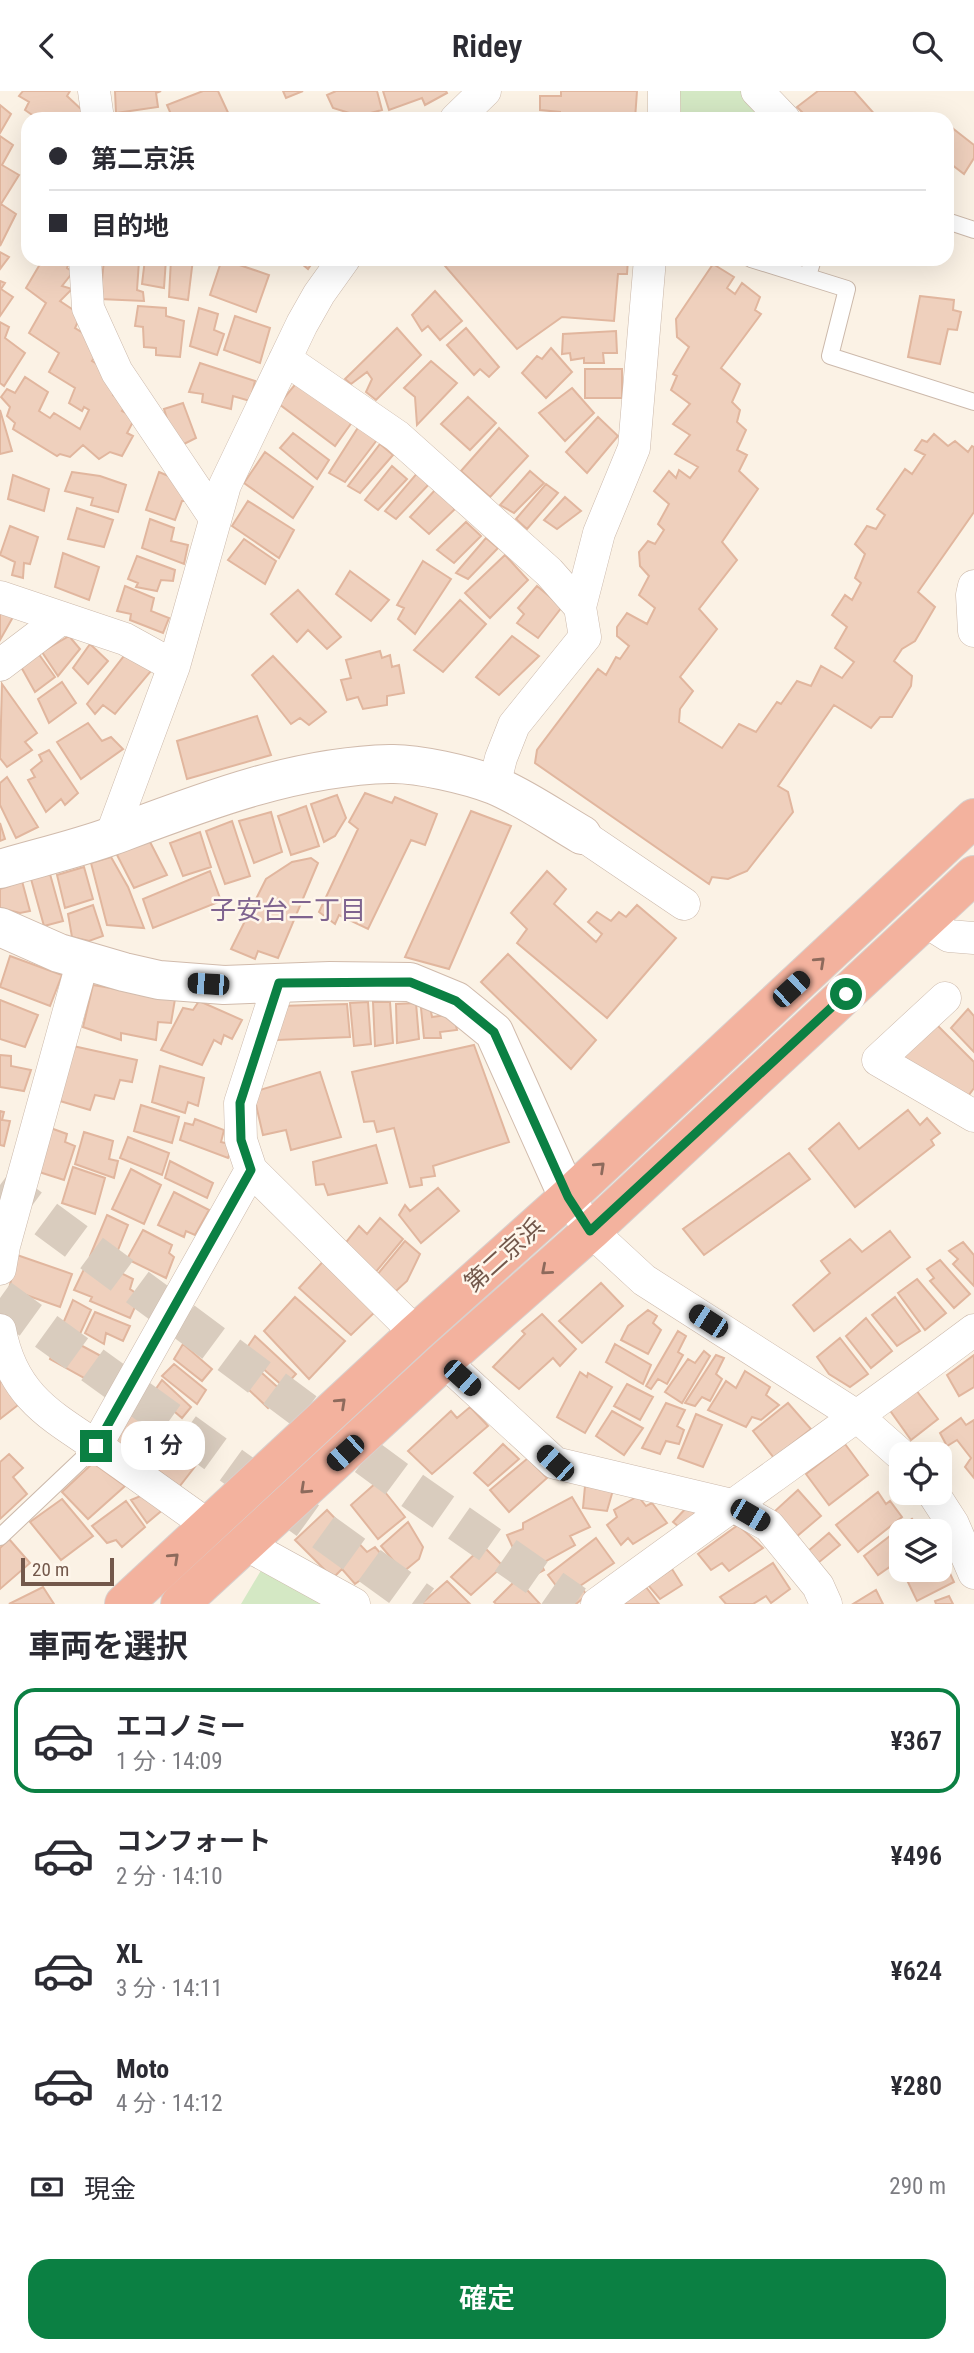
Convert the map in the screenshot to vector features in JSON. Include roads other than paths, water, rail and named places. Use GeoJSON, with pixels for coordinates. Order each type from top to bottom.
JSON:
{"type":"FeatureCollection","features":[{"type":"Feature","properties":{"kind":"highway","name":"第二京浜"},"geometry":{"type":"LineString","coordinates":[[124,1604],[416,1333],[568,1197],[974,818]]}},
{"type":"Feature","properties":{"kind":"highway","name":"第二京浜"},"geometry":{"type":"LineString","coordinates":[[180,1604],[590,1231],[974,875]]}},
{"type":"Feature","properties":{"kind":"street"},"geometry":{"type":"LineString","coordinates":[[94,91],[97,112]]}},
{"type":"Feature","properties":{"kind":"street"},"geometry":{"type":"LineString","coordinates":[[463,112],[485,91]]}},
{"type":"Feature","properties":{"kind":"street"},"geometry":{"type":"LineString","coordinates":[[664,91],[664,112]]}},
{"type":"Feature","properties":{"kind":"street"},"geometry":{"type":"LineString","coordinates":[[757,91],[777,112]]}},
{"type":"Feature","properties":{"kind":"street"},"geometry":{"type":"LineString","coordinates":[[86,266],[88,308],[117,372],[215,517]]}},
{"type":"Feature","properties":{"kind":"street"},"geometry":{"type":"LineString","coordinates":[[111,836],[174,666],[225,485],[285,359],[319,294],[339,266]]}},
{"type":"Feature","properties":{"kind":"street"},"geometry":{"type":"LineString","coordinates":[[494,786],[514,725],[585,637],[580,607],[599,533],[634,448],[649,266]]}},
{"type":"Feature","properties":{"kind":"street"},"geometry":{"type":"LineString","coordinates":[[285,359],[397,436],[549,572],[580,607]]}},
{"type":"Feature","properties":{"kind":"street"},"geometry":{"type":"LineString","coordinates":[[974,586],[974,631]]}},
{"type":"Feature","properties":{"kind":"street"},"geometry":{"type":"LineString","coordinates":[[0,597],[125,639],[174,666]]}},
{"type":"Feature","properties":{"kind":"street"},"geometry":{"type":"LineString","coordinates":[[0,665],[62,618]]}},
{"type":"Feature","properties":{"kind":"street"},"geometry":{"type":"LineString","coordinates":[[0,869],[111,836],[151,819],[248,789],[324,771],[391,764],[450,773],[494,786],[544,811],[684,904]]}},
{"type":"Feature","properties":{"kind":"street"},"geometry":{"type":"LineString","coordinates":[[925,921],[950,936],[974,938]]}},
{"type":"Feature","properties":{"kind":"street"},"geometry":{"type":"LineString","coordinates":[[0,927],[60,953],[159,979],[225,985],[410,982],[456,1001],[494,1032],[568,1197],[590,1231],[644,1280],[858,1417],[889,1444]]}},
{"type":"Feature","properties":{"kind":"street"},"geometry":{"type":"LineString","coordinates":[[0,1269],[7,1233],[83,960]]}},
{"type":"Feature","properties":{"kind":"street"},"geometry":{"type":"LineString","coordinates":[[279,983],[240,1103],[241,1140],[251,1170],[416,1333]]}},
{"type":"Feature","properties":{"kind":"street"},"geometry":{"type":"LineString","coordinates":[[945,998],[878,1060],[974,1116]]}},
{"type":"Feature","properties":{"kind":"street"},"geometry":{"type":"LineString","coordinates":[[96,1446],[251,1170]]}},
{"type":"Feature","properties":{"kind":"street"},"geometry":{"type":"LineString","coordinates":[[0,1330],[4,1350],[19,1380],[40,1407],[208,1526]]}},
{"type":"Feature","properties":{"kind":"street"},"geometry":{"type":"LineString","coordinates":[[597,1604],[858,1417],[974,1330]]}},
{"type":"Feature","properties":{"kind":"street"},"geometry":{"type":"LineString","coordinates":[[444,1361],[555,1463],[732,1505],[769,1526],[818,1586],[826,1604]]}},
{"type":"Feature","properties":{"kind":"street"},"geometry":{"type":"LineString","coordinates":[[941,1505],[953,1524],[974,1573]]}},
{"type":"Feature","properties":{"kind":"street"},"geometry":{"type":"LineString","coordinates":[[246,1544],[354,1604]]}},
{"type":"Feature","properties":{"kind":"lane"},"geometry":{"type":"LineString","coordinates":[[954,223],[974,230]]}},
{"type":"Feature","properties":{"kind":"lane"},"geometry":{"type":"LineString","coordinates":[[774,266],[848,289],[830,356],[974,401]]}},
{"type":"Feature","properties":{"kind":"lane"},"geometry":{"type":"LineString","coordinates":[[808,276],[811,266]]}},
{"type":"Feature","properties":{"kind":"lane"},"geometry":{"type":"LineString","coordinates":[[0,1537],[96,1446]]}},
{"type":"Feature","properties":{"kind":"tunnel"},"geometry":{"type":"LineString","coordinates":[[0,1185],[403,1484],[575,1604]]}},
{"type":"Feature","properties":{"kind":"tunnel"},"geometry":{"type":"LineString","coordinates":[[0,1298],[423,1604]]}},
{"type":"Feature","properties":{"kind":"district","name":"子安台二丁目"},"geometry":{"type":"Point","coordinates":[288,910]}}]}
